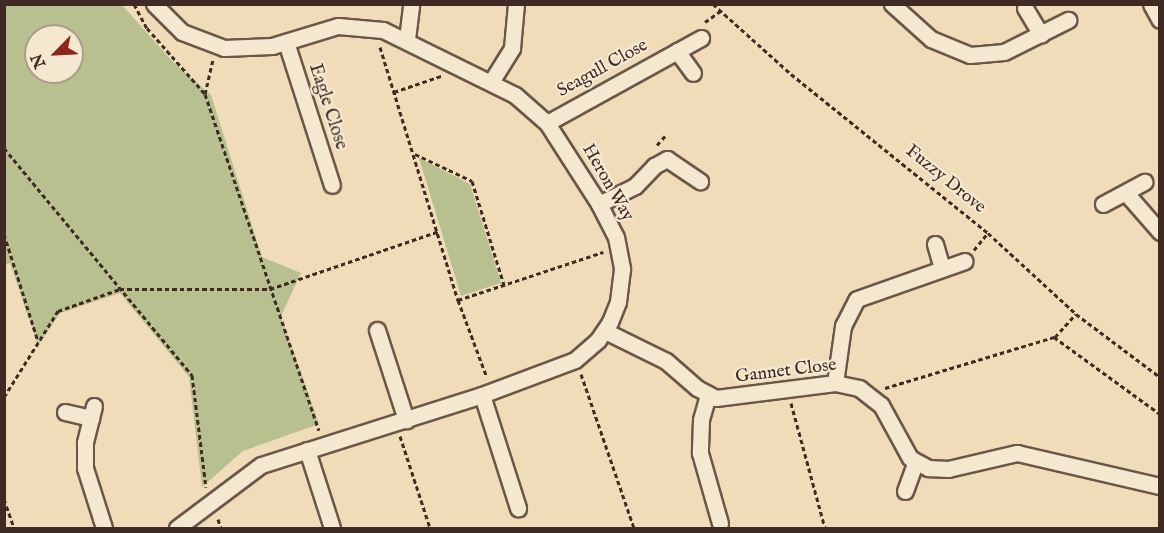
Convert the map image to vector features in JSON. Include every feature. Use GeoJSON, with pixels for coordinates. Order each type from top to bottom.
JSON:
{"type":"FeatureCollection","features":[{"type":"Feature","properties":{"kind":"street","name":"Heron Way"},"geometry":{"type":"LineString","coordinates":[[154,4],[182,32],[216,47],[259,49],[338,26],[374,28],[407,39],[524,101],[547,123],[599,204],[619,246],[621,290],[605,331],[575,360],[482,395],[307,450],[252,470],[177,528]]}},
{"type":"Feature","properties":{"kind":"street"},"geometry":{"type":"LineString","coordinates":[[407,39],[411,4]]}},
{"type":"Feature","properties":{"kind":"street"},"geometry":{"type":"LineString","coordinates":[[491,82],[512,48],[516,4]]}},
{"type":"Feature","properties":{"kind":"street"},"geometry":{"type":"LineString","coordinates":[[892,4],[931,39],[970,56],[1004,52],[1068,20]]}},
{"type":"Feature","properties":{"kind":"street"},"geometry":{"type":"LineString","coordinates":[[1150,4],[1160,20]]}},
{"type":"Feature","properties":{"kind":"street"},"geometry":{"type":"LineString","coordinates":[[1025,8],[1041,34]]}},
{"type":"Feature","properties":{"kind":"street","name":"Seagull Close"},"geometry":{"type":"LineString","coordinates":[[547,123],[701,38]]}},
{"type":"Feature","properties":{"kind":"street","name":"Eagle Close"},"geometry":{"type":"LineString","coordinates":[[286,42],[332,185]]}},
{"type":"Feature","properties":{"kind":"street","name":"Seagull Close"},"geometry":{"type":"LineString","coordinates":[[677,51],[693,73]]}},
{"type":"Feature","properties":{"kind":"street"},"geometry":{"type":"LineString","coordinates":[[599,204],[635,186],[654,166],[667,159],[700,181]]}},
{"type":"Feature","properties":{"kind":"street"},"geometry":{"type":"LineString","coordinates":[[1103,204],[1144,182]]}},
{"type":"Feature","properties":{"kind":"street"},"geometry":{"type":"LineString","coordinates":[[1126,193],[1160,232]]}},
{"type":"Feature","properties":{"kind":"street"},"geometry":{"type":"LineString","coordinates":[[935,244],[942,268]]}},
{"type":"Feature","properties":{"kind":"street"},"geometry":{"type":"LineString","coordinates":[[835,383],[840,337],[852,304],[873,291],[965,261]]}},
{"type":"Feature","properties":{"kind":"street"},"geometry":{"type":"LineString","coordinates":[[377,330],[401,421]]}},
{"type":"Feature","properties":{"kind":"street"},"geometry":{"type":"LineString","coordinates":[[605,331],[666,361],[708,395],[701,420],[700,453],[720,523]]}},
{"type":"Feature","properties":{"kind":"street","name":"Gannet Close"},"geometry":{"type":"LineString","coordinates":[[708,395],[731,398],[835,383],[869,393]]}},
{"type":"Feature","properties":{"kind":"street"},"geometry":{"type":"LineString","coordinates":[[869,393],[881,405],[902,447],[915,463],[942,470],[1017,453],[1160,486]]}},
{"type":"Feature","properties":{"kind":"street"},"geometry":{"type":"LineString","coordinates":[[482,395],[518,508]]}},
{"type":"Feature","properties":{"kind":"street"},"geometry":{"type":"LineString","coordinates":[[65,412],[92,412],[85,468],[104,528]]}},
{"type":"Feature","properties":{"kind":"street"},"geometry":{"type":"LineString","coordinates":[[307,450],[332,528]]}},
{"type":"Feature","properties":{"kind":"street"},"geometry":{"type":"LineString","coordinates":[[905,491],[915,463]]}},
{"type":"Feature","properties":{"kind":"path"},"geometry":{"type":"LineString","coordinates":[[134,4],[152,34],[205,94],[324,445]]}},
{"type":"Feature","properties":{"kind":"path","name":"Fuzzy Drove"},"geometry":{"type":"LineString","coordinates":[[713,4],[791,74],[988,232],[1076,314],[1160,376]]}},
{"type":"Feature","properties":{"kind":"path"},"geometry":{"type":"LineString","coordinates":[[374,28],[483,376],[494,372]]}},
{"type":"Feature","properties":{"kind":"path"},"geometry":{"type":"LineString","coordinates":[[205,94],[216,47]]}},
{"type":"Feature","properties":{"kind":"path"},"geometry":{"type":"LineString","coordinates":[[394,92],[463,69]]}},
{"type":"Feature","properties":{"kind":"path"},"geometry":{"type":"LineString","coordinates":[[4,148],[192,375],[203,482],[212,501]]}},
{"type":"Feature","properties":{"kind":"path"},"geometry":{"type":"LineString","coordinates":[[414,154],[472,181],[504,285]]}},
{"type":"Feature","properties":{"kind":"path"},"geometry":{"type":"LineString","coordinates":[[4,397],[58,311],[120,289],[270,288],[439,231]]}},
{"type":"Feature","properties":{"kind":"path"},"geometry":{"type":"LineString","coordinates":[[965,261],[988,232]]}},
{"type":"Feature","properties":{"kind":"path"},"geometry":{"type":"LineString","coordinates":[[4,234],[38,340]]}},
{"type":"Feature","properties":{"kind":"path"},"geometry":{"type":"LineString","coordinates":[[458,300],[619,246]]}},
{"type":"Feature","properties":{"kind":"path"},"geometry":{"type":"LineString","coordinates":[[869,393],[1054,337],[1076,314]]}},
{"type":"Feature","properties":{"kind":"path"},"geometry":{"type":"LineString","coordinates":[[1054,337],[1160,414]]}},
{"type":"Feature","properties":{"kind":"path"},"geometry":{"type":"LineString","coordinates":[[575,360],[634,528]]}},
{"type":"Feature","properties":{"kind":"path"},"geometry":{"type":"LineString","coordinates":[[787,389],[825,528]]}},
{"type":"Feature","properties":{"kind":"path"},"geometry":{"type":"LineString","coordinates":[[401,421],[430,528]]}},
{"type":"Feature","properties":{"kind":"path"},"geometry":{"type":"LineString","coordinates":[[4,499],[14,528]]}},
{"type":"Feature","properties":{"kind":"green space"},"geometry":{"type":"Polygon","coordinates":[[[5,4],[122,5],[173,62],[211,95],[262,257],[301,273],[281,316],[319,424],[243,451],[202,487],[189,377],[120,293],[60,313],[39,344],[10,263],[5,264],[5,4]]]}},
{"type":"Feature","properties":{"kind":"green space"},"geometry":{"type":"Polygon","coordinates":[[[419,158],[470,184],[501,283],[461,296],[419,158]]]}}]}
